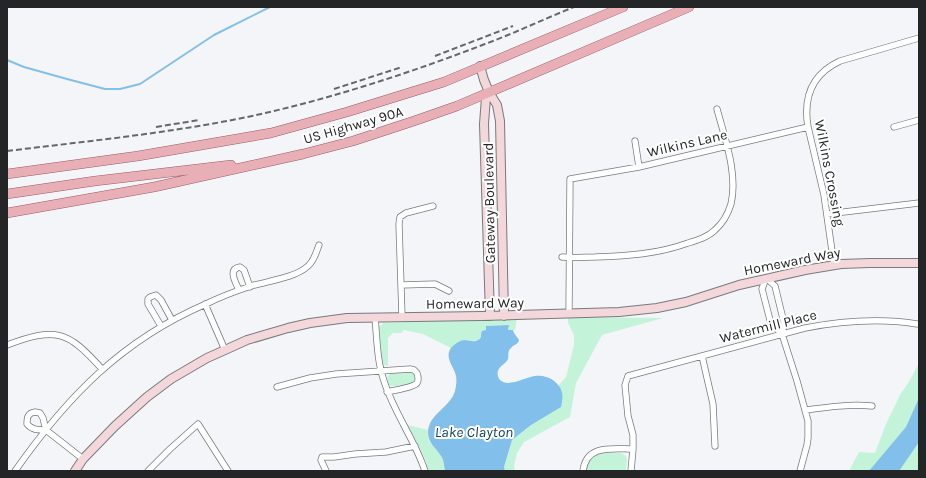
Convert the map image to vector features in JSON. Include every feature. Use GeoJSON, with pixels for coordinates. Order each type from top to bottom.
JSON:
{"type":"FeatureCollection","features":[{"type":"Feature","properties":{"kind":"main road","name":"US Highway 90A"},"geometry":{"type":"LineString","coordinates":[[7,174],[138,156],[271,133],[347,112],[444,82],[623,7]]}},
{"type":"Feature","properties":{"kind":"main road","name":"US Highway 90A"},"geometry":{"type":"LineString","coordinates":[[7,213],[154,187],[304,154],[346,142],[457,106],[689,7]]}},
{"type":"Feature","properties":{"kind":"main road"},"geometry":{"type":"LineString","coordinates":[[7,194],[95,181],[270,161]]}},
{"type":"Feature","properties":{"kind":"street","name":"Wilkins Crossing"},"geometry":{"type":"LineString","coordinates":[[834,265],[824,195],[808,127],[806,111],[810,90],[824,71],[840,61],[919,38]]}},
{"type":"Feature","properties":{"kind":"street","name":"Gateway Boulevard"},"geometry":{"type":"LineString","coordinates":[[480,66],[489,92],[497,105],[500,121],[504,316]]}},
{"type":"Feature","properties":{"kind":"street","name":"Gateway Boulevard"},"geometry":{"type":"LineString","coordinates":[[489,92],[486,98],[484,124],[490,316]]}},
{"type":"Feature","properties":{"kind":"street"},"geometry":{"type":"LineString","coordinates":[[562,257],[620,256],[648,253],[681,246],[715,231],[728,213],[733,194],[732,173],[727,146],[717,109]]}},
{"type":"Feature","properties":{"kind":"street"},"geometry":{"type":"LineString","coordinates":[[894,127],[919,120]]}},
{"type":"Feature","properties":{"kind":"street","name":"Wilkins Lane"},"geometry":{"type":"LineString","coordinates":[[570,257],[570,179],[639,167],[808,127]]}},
{"type":"Feature","properties":{"kind":"street"},"geometry":{"type":"LineString","coordinates":[[635,141],[639,167]]}},
{"type":"Feature","properties":{"kind":"street"},"geometry":{"type":"LineString","coordinates":[[827,214],[919,203]]}},
{"type":"Feature","properties":{"kind":"street"},"geometry":{"type":"LineString","coordinates":[[402,317],[400,217],[406,213],[432,206]]}},
{"type":"Feature","properties":{"kind":"street"},"geometry":{"type":"LineString","coordinates":[[15,471],[64,407],[84,386],[102,369],[141,339],[161,326],[205,304],[239,290],[291,276],[303,270],[313,261],[318,245]]}},
{"type":"Feature","properties":{"kind":"street"},"geometry":{"type":"LineString","coordinates":[[569,313],[570,257]]}},
{"type":"Feature","properties":{"kind":"street","name":"Homeward Way"},"geometry":{"type":"LineString","coordinates":[[75,471],[83,459],[115,426],[171,379],[207,358],[247,340],[288,328],[310,323],[347,318],[504,316],[619,312],[657,308],[686,302],[766,278],[834,265],[919,263]]}},
{"type":"Feature","properties":{"kind":"street"},"geometry":{"type":"LineString","coordinates":[[239,290],[233,273],[236,267],[240,267],[244,270],[250,287]]}},
{"type":"Feature","properties":{"kind":"street"},"geometry":{"type":"LineString","coordinates":[[782,334],[771,324],[762,289],[766,278],[775,286],[784,323],[782,334],[806,410],[808,421],[808,438],[800,471]]}},
{"type":"Feature","properties":{"kind":"street"},"geometry":{"type":"LineString","coordinates":[[401,285],[435,284],[449,291]]}},
{"type":"Feature","properties":{"kind":"street"},"geometry":{"type":"LineString","coordinates":[[161,326],[148,304],[148,299],[150,297],[156,295],[161,300],[172,320]]}},
{"type":"Feature","properties":{"kind":"street"},"geometry":{"type":"LineString","coordinates":[[205,304],[225,350]]}},
{"type":"Feature","properties":{"kind":"street"},"geometry":{"type":"LineString","coordinates":[[375,317],[381,371],[387,392],[415,446],[425,471]]}},
{"type":"Feature","properties":{"kind":"street","name":"Watermill Place"},"geometry":{"type":"LineString","coordinates":[[633,449],[633,435],[628,416],[625,385],[628,376],[805,328],[843,322],[885,321],[917,324]]}},
{"type":"Feature","properties":{"kind":"street"},"geometry":{"type":"LineString","coordinates":[[7,345],[27,337],[41,334],[61,335],[73,341],[84,350],[102,369]]}},
{"type":"Feature","properties":{"kind":"street"},"geometry":{"type":"LineString","coordinates":[[702,356],[713,404],[715,446]]}},
{"type":"Feature","properties":{"kind":"street"},"geometry":{"type":"LineString","coordinates":[[277,387],[310,378],[336,374],[410,369],[417,373],[418,381],[416,384],[387,392]]}},
{"type":"Feature","properties":{"kind":"street"},"geometry":{"type":"LineString","coordinates":[[806,410],[845,406],[872,406]]}},
{"type":"Feature","properties":{"kind":"street"},"geometry":{"type":"LineString","coordinates":[[148,471],[198,424],[228,471]]}},
{"type":"Feature","properties":{"kind":"street"},"geometry":{"type":"LineString","coordinates":[[46,430],[83,459]]}},
{"type":"Feature","properties":{"kind":"street"},"geometry":{"type":"LineString","coordinates":[[326,471],[320,460],[322,457],[386,452],[415,446]]}},
{"type":"Feature","properties":{"kind":"street"},"geometry":{"type":"LineString","coordinates":[[583,471],[585,462],[589,456],[595,451],[610,448],[633,449],[631,471]]}},
{"type":"Feature","properties":{"kind":"green space"},"geometry":{"type":"Polygon","coordinates":[[[568,317],[663,318],[602,335],[576,383],[570,417],[524,442],[517,453],[514,466],[515,471],[505,471],[504,467],[512,440],[562,400],[562,391],[558,386],[566,377],[574,345],[574,335],[568,323],[568,317]]]}},
{"type":"Feature","properties":{"kind":"green space"},"geometry":{"type":"Polygon","coordinates":[[[517,318],[515,330],[508,330],[509,325],[486,326],[486,331],[478,340],[464,340],[451,348],[423,334],[404,330],[401,333],[393,333],[388,338],[388,366],[382,364],[379,327],[383,323],[517,318]]]}},
{"type":"Feature","properties":{"kind":"green space"},"geometry":{"type":"Polygon","coordinates":[[[919,363],[919,471],[849,471],[859,452],[875,453],[886,424],[900,395],[919,363]]]}},
{"type":"Feature","properties":{"kind":"green space"},"geometry":{"type":"Polygon","coordinates":[[[393,372],[410,372],[416,376],[415,380],[412,382],[399,386],[389,385],[387,380],[388,376],[393,372]]]}},
{"type":"Feature","properties":{"kind":"green space"},"geometry":{"type":"Polygon","coordinates":[[[408,425],[428,430],[430,443],[440,454],[445,471],[428,471],[426,461],[408,425]]]}},
{"type":"Feature","properties":{"kind":"green space"},"geometry":{"type":"Polygon","coordinates":[[[606,452],[621,453],[626,456],[626,471],[584,471],[591,457],[606,452]]]}},
{"type":"Feature","properties":{"kind":"water","name":"Lake Clayton"},"geometry":{"type":"Polygon","coordinates":[[[509,325],[508,330],[513,330],[519,340],[518,343],[510,349],[507,361],[499,369],[498,377],[503,382],[512,383],[535,376],[548,377],[558,385],[562,392],[561,407],[531,425],[512,440],[504,467],[505,471],[445,471],[442,458],[431,443],[428,433],[429,426],[435,416],[449,402],[455,391],[456,378],[449,359],[449,352],[454,345],[460,341],[475,341],[479,339],[482,331],[486,330],[486,326],[509,325]]]}},
{"type":"Feature","properties":{"kind":"water"},"geometry":{"type":"Polygon","coordinates":[[[919,398],[919,442],[899,471],[869,471],[906,427],[919,398]]]}},
{"type":"Feature","properties":{"kind":"waterway"},"geometry":{"type":"LineString","coordinates":[[7,60],[24,67],[105,89],[120,89],[140,84],[214,35],[270,7]]}},
{"type":"Feature","properties":{"kind":"railway"},"geometry":{"type":"LineString","coordinates":[[7,151],[161,132],[222,122],[311,102],[428,65],[496,40],[574,7]]}},
{"type":"Feature","properties":{"kind":"railway"},"geometry":{"type":"LineString","coordinates":[[435,56],[513,26]]}},
{"type":"Feature","properties":{"kind":"railway"},"geometry":{"type":"LineString","coordinates":[[334,89],[402,67]]}},
{"type":"Feature","properties":{"kind":"railway"},"geometry":{"type":"LineString","coordinates":[[156,127],[199,120]]}}]}
